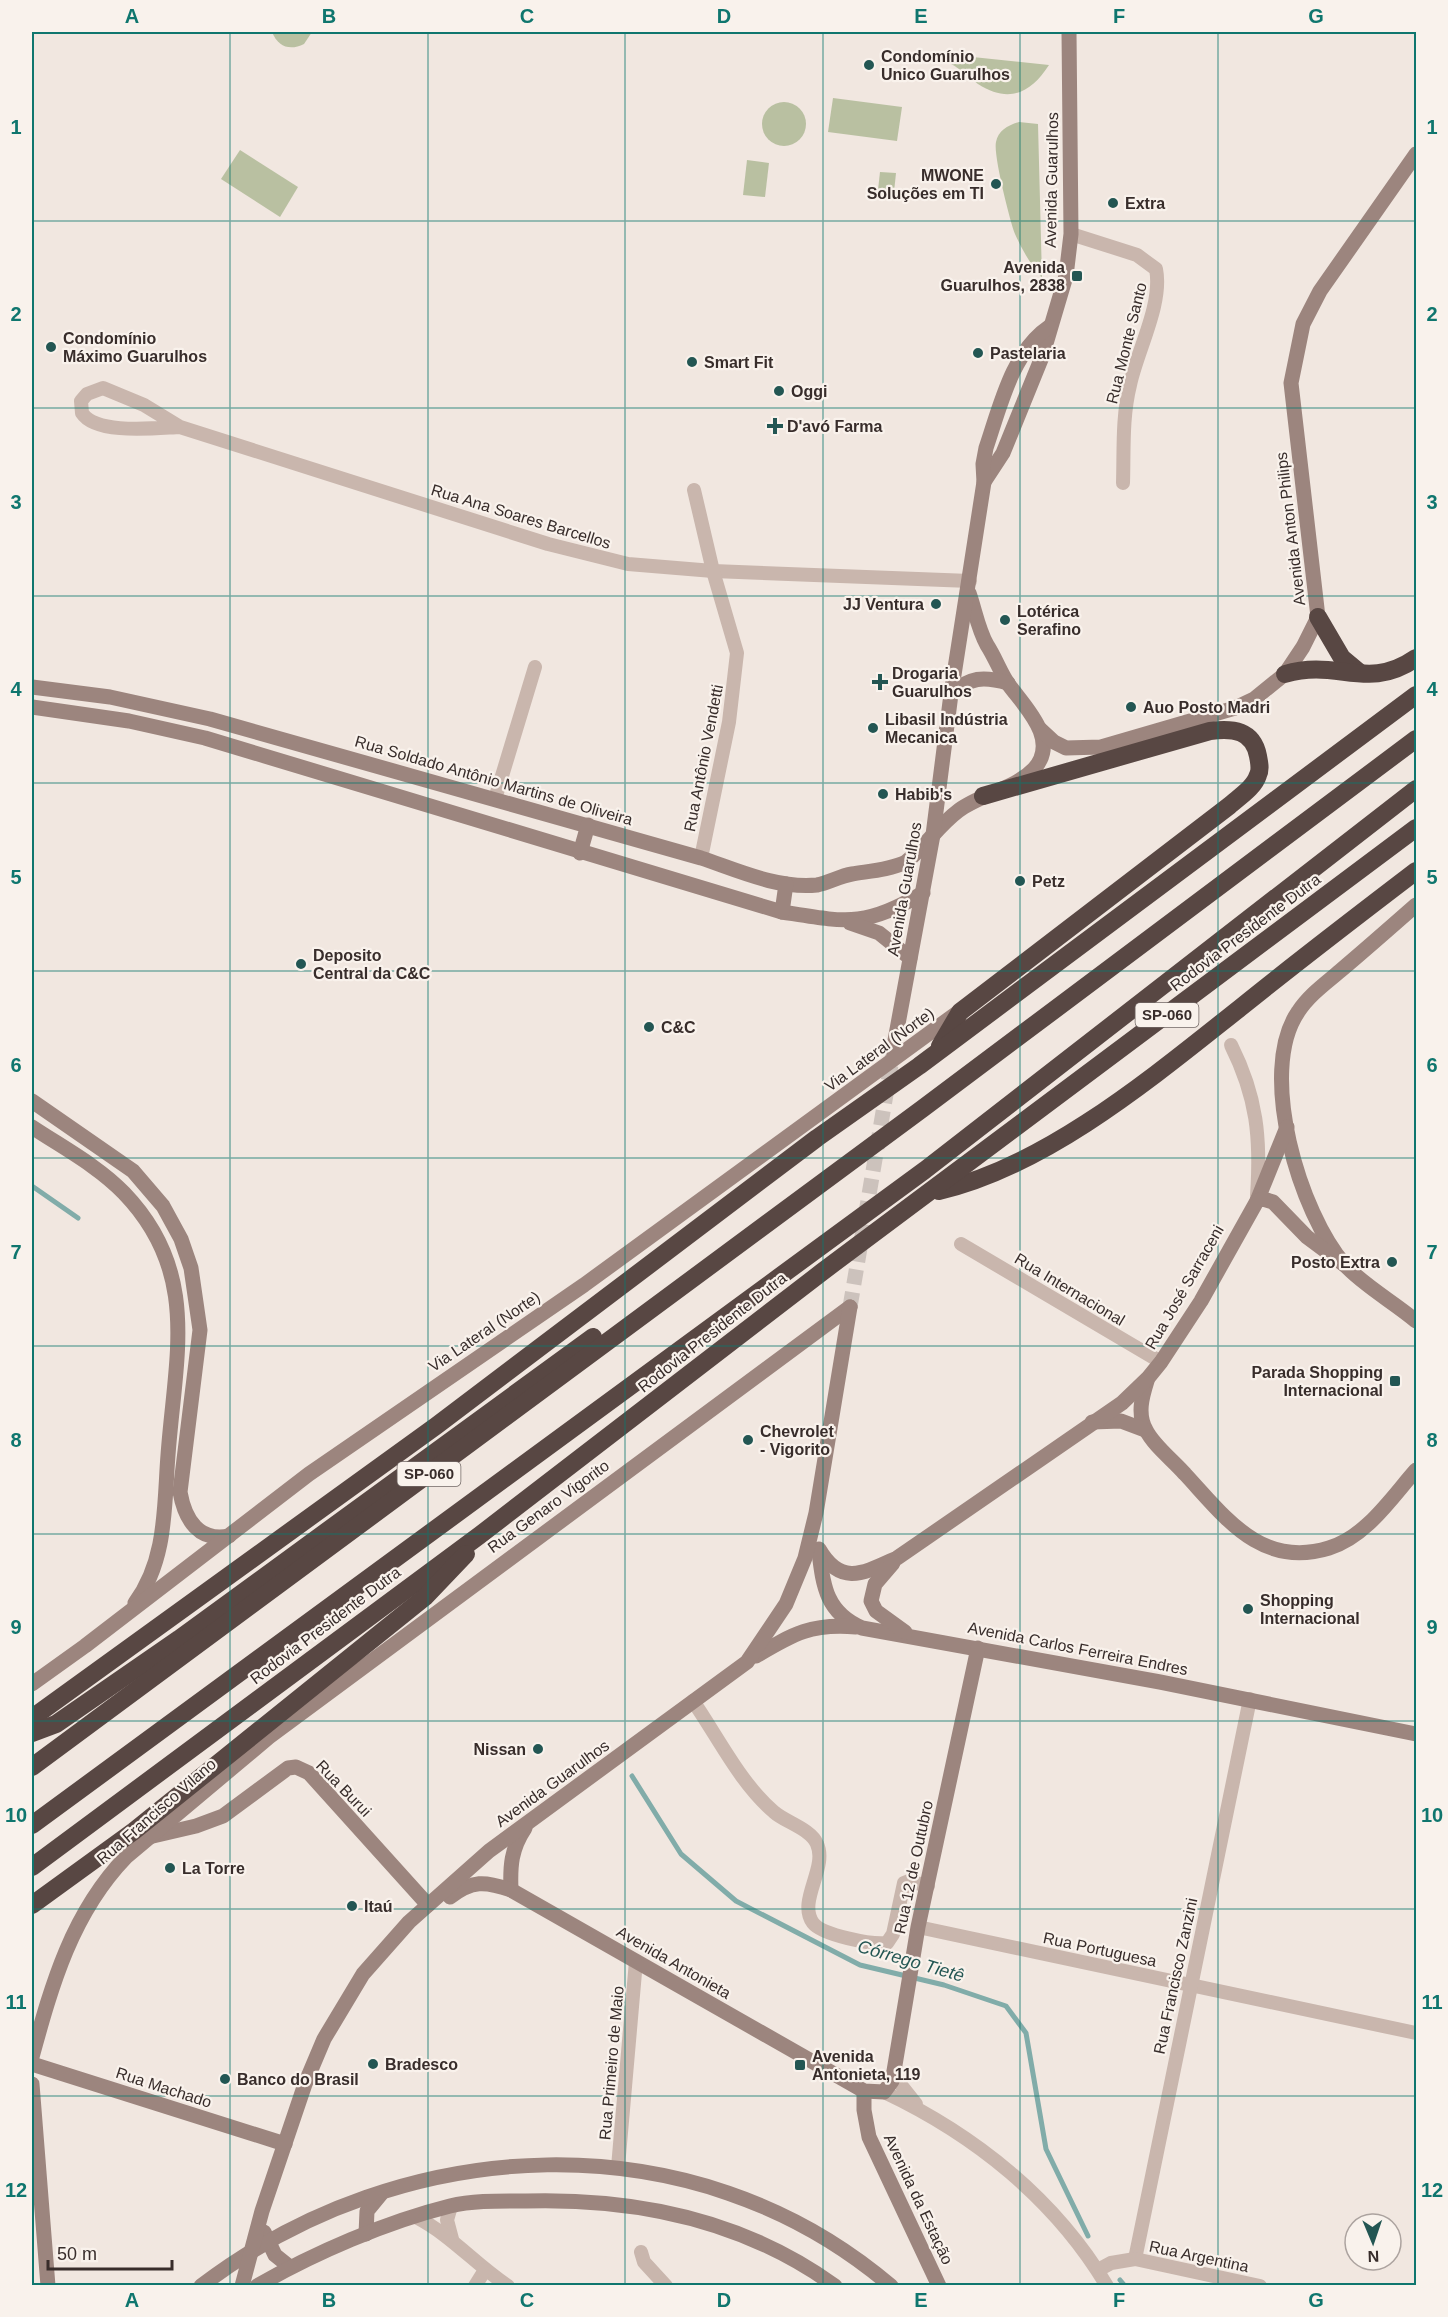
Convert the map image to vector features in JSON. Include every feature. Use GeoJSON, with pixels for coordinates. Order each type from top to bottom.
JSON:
{"type":"FeatureCollection","features":[{"type":"Feature","properties":{"kind":"highway"},"geometry":{"type":"LineString","coordinates":[[1318,617],[1342,658],[1364,675]]}},
{"type":"Feature","properties":{"kind":"highway"},"geometry":{"type":"LineString","coordinates":[[1285,674],[1303,669],[1322,668],[1364,675],[1395,671],[1416,658]]}},
{"type":"Feature","properties":{"kind":"highway","name":"SP-060"},"geometry":{"type":"LineString","coordinates":[[32,1718],[436,1425],[817,1138],[919,1066],[1416,695]]}},
{"type":"Feature","properties":{"kind":"highway"},"geometry":{"type":"LineString","coordinates":[[937,1052],[960,1012],[1250,788],[1258,776],[1260,766],[1253,740],[1242,731],[1210,730],[983,796]]}},
{"type":"Feature","properties":{"kind":"highway","name":"SP-060"},"geometry":{"type":"LineString","coordinates":[[32,1767],[922,1109],[1416,740]]}},
{"type":"Feature","properties":{"kind":"highway","name":"Rodovia Presidente Dutra"},"geometry":{"type":"LineString","coordinates":[[32,1825],[925,1170],[1416,789]]}},
{"type":"Feature","properties":{"kind":"highway","name":"Rodovia Presidente Dutra"},"geometry":{"type":"LineString","coordinates":[[32,1867],[480,1535],[822,1272],[1416,828]]}},
{"type":"Feature","properties":{"kind":"highway"},"geometry":{"type":"LineString","coordinates":[[924,1197],[984,1176],[1049,1146],[1179,1056],[1340,928],[1416,872]]}},
{"type":"Feature","properties":{"kind":"highway"},"geometry":{"type":"LineString","coordinates":[[32,1733],[56,1724],[179,1639],[590,1339],[650,1299],[667,1297]]}},
{"type":"Feature","properties":{"kind":"highway"},"geometry":{"type":"LineString","coordinates":[[32,1905],[134,1831],[425,1597],[460,1563],[480,1535]]}},
{"type":"Feature","properties":{"kind":"street","name":"Avenida Guarulhos"},"geometry":{"type":"LineString","coordinates":[[893,1051],[933,835],[951,694],[970,587],[984,482],[1003,453],[1042,357],[1049,327],[1066,276],[1071,234],[1069,32]]}},
{"type":"Feature","properties":{"kind":"street","name":"Avenida Anton Philips"},"geometry":{"type":"LineString","coordinates":[[1040,729],[1054,742],[1066,747],[1077,749],[1101,747],[1236,708],[1254,699],[1285,674],[1303,647],[1318,617],[1291,383],[1295,352],[1303,324],[1320,291],[1416,154]]}},
{"type":"Feature","properties":{"kind":"street","name":"Rua Monte Santo"},"geometry":{"type":"LineString","coordinates":[[1071,234],[1137,255],[1156,269],[1157,290],[1130,385],[1125,413],[1123,483]]}},
{"type":"Feature","properties":{"kind":"street"},"geometry":{"type":"LineString","coordinates":[[103,388],[144,405],[180,427],[136,428],[96,424],[82,413],[81,401],[87,394],[103,388]]}},
{"type":"Feature","properties":{"kind":"street","name":"Rua Ana Soares Barcellos"},"geometry":{"type":"LineString","coordinates":[[180,427],[588,555],[628,564],[970,587]]}},
{"type":"Feature","properties":{"kind":"street","name":"Rua Antônio Vendetti"},"geometry":{"type":"LineString","coordinates":[[694,490],[713,571],[737,652],[729,722],[701,858]]}},
{"type":"Feature","properties":{"kind":"street"},"geometry":{"type":"LineString","coordinates":[[933,835],[957,812],[1033,770],[1043,750],[1040,729],[1031,712],[1008,683],[986,643],[970,587]]}},
{"type":"Feature","properties":{"kind":"street"},"geometry":{"type":"LineString","coordinates":[[495,799],[535,666]]}},
{"type":"Feature","properties":{"kind":"street"},"geometry":{"type":"LineString","coordinates":[[951,694],[970,680],[987,677],[1008,683]]}},
{"type":"Feature","properties":{"kind":"street","name":"Rua Soldado Antônio Martins de Oliveira"},"geometry":{"type":"LineString","coordinates":[[32,687],[110,698],[210,719],[588,825],[786,884],[819,885],[841,876],[896,867],[915,855],[933,835]]}},
{"type":"Feature","properties":{"kind":"street"},"geometry":{"type":"LineString","coordinates":[[32,707],[129,721],[205,738],[580,854],[782,912],[844,922],[879,933],[910,958]]}},
{"type":"Feature","properties":{"kind":"street"},"geometry":{"type":"LineString","coordinates":[[580,854],[588,825]]}},
{"type":"Feature","properties":{"kind":"street"},"geometry":{"type":"LineString","coordinates":[[782,912],[786,884]]}},
{"type":"Feature","properties":{"kind":"street"},"geometry":{"type":"LineString","coordinates":[[844,922],[882,914],[922,893]]}},
{"type":"Feature","properties":{"kind":"street"},"geometry":{"type":"LineString","coordinates":[[1346,1266],[1327,1239],[1306,1199],[1287,1127],[1282,1061],[1285,1040],[1298,1012],[1311,996],[1416,905]]}},
{"type":"Feature","properties":{"kind":"street","name":"Via Lateral (Norte)"},"geometry":{"type":"LineString","coordinates":[[32,1684],[348,1446],[584,1285],[960,1012]]}},
{"type":"Feature","properties":{"kind":"street"},"geometry":{"type":"LineString","coordinates":[[1231,1045],[1246,1074],[1256,1115],[1260,1157],[1257,1201],[1263,1199],[1274,1202],[1307,1237],[1416,1321]]}},
{"type":"Feature","properties":{"kind":"street"},"geometry":{"type":"LineString","coordinates":[[32,1101],[133,1171],[163,1206],[181,1239],[191,1268],[200,1329],[180,1492],[189,1521],[199,1531],[218,1538],[230,1536]]}},
{"type":"Feature","properties":{"kind":"street"},"geometry":{"type":"LineString","coordinates":[[32,1127],[102,1174],[124,1193],[153,1230],[177,1292],[178,1350],[161,1537],[150,1578],[126,1615]]}},
{"type":"Feature","properties":{"kind":"street","name":"Rua José Sarraceni"},"geometry":{"type":"LineString","coordinates":[[819,1549],[830,1565],[846,1574],[871,1569],[897,1558],[1122,1403],[1161,1362],[1201,1301],[1257,1201],[1287,1127]]}},
{"type":"Feature","properties":{"kind":"street","name":"Rua Internacional"},"geometry":{"type":"LineString","coordinates":[[961,1244],[1161,1362]]}},
{"type":"Feature","properties":{"kind":"street","name":"Avenida Guarulhos"},"geometry":{"type":"LineString","coordinates":[[242,2286],[249,2252],[305,2084],[341,2008],[363,1974],[409,1922],[489,1851],[747,1662],[776,1622],[792,1593],[816,1514],[850,1307]]}},
{"type":"Feature","properties":{"kind":"street","name":"Rua Genaro Vigorito"},"geometry":{"type":"LineString","coordinates":[[269,1737],[850,1307]]}},
{"type":"Feature","properties":{"kind":"street"},"geometry":{"type":"LineString","coordinates":[[1145,1430],[1140,1406],[1148,1378]]}},
{"type":"Feature","properties":{"kind":"street"},"geometry":{"type":"LineString","coordinates":[[1092,1422],[1121,1421],[1145,1430],[1234,1528],[1255,1542],[1286,1550],[1327,1549],[1353,1535],[1381,1510],[1416,1470]]}},
{"type":"Feature","properties":{"kind":"street","name":"Avenida Carlos Ferreira Endres"},"geometry":{"type":"LineString","coordinates":[[816,1514],[823,1578],[830,1599],[844,1619],[862,1628],[978,1647],[1250,1699],[1416,1734]]}},
{"type":"Feature","properties":{"kind":"street","name":"Rua José Sarraceni"},"geometry":{"type":"LineString","coordinates":[[897,1558],[875,1584],[871,1600],[876,1611],[913,1636]]}},
{"type":"Feature","properties":{"kind":"street"},"geometry":{"type":"LineString","coordinates":[[747,1662],[805,1629],[828,1626],[862,1628]]}},
{"type":"Feature","properties":{"kind":"street","name":"Rua 12 de Outubro"},"geometry":{"type":"LineString","coordinates":[[884,2092],[894,2075],[918,1927],[978,1647]]}},
{"type":"Feature","properties":{"kind":"street","name":"Rua Francisco Zanzini"},"geometry":{"type":"LineString","coordinates":[[1136,2259],[1250,1699]]}},
{"type":"Feature","properties":{"kind":"street"},"geometry":{"type":"LineString","coordinates":[[693,1701],[756,1792],[773,1811],[810,1835],[817,1843],[819,1853],[808,1914],[815,1926],[826,1932],[876,1944],[886,1943],[893,1934],[904,1883],[909,1881],[928,1886]]}},
{"type":"Feature","properties":{"kind":"street","name":"Rua Francisco Vilano"},"geometry":{"type":"LineString","coordinates":[[32,2057],[53,1984],[77,1923],[107,1877],[149,1837],[269,1737]]}},
{"type":"Feature","properties":{"kind":"street","name":"Rua Burui"},"geometry":{"type":"LineString","coordinates":[[149,1837],[196,1826],[223,1816],[283,1770],[296,1767],[309,1773],[428,1905]]}},
{"type":"Feature","properties":{"kind":"street"},"geometry":{"type":"LineString","coordinates":[[511,1890],[510,1863],[515,1843],[530,1821]]}},
{"type":"Feature","properties":{"kind":"street","name":"Avenida Antonieta"},"geometry":{"type":"LineString","coordinates":[[409,1922],[428,1914],[474,1882],[489,1882],[511,1890],[864,2091],[884,2092],[922,2110],[963,2137],[1041,2199],[1059,2217],[1107,2286]]}},
{"type":"Feature","properties":{"kind":"street","name":"Rua Portuguesa"},"geometry":{"type":"LineString","coordinates":[[918,1927],[1416,2033]]}},
{"type":"Feature","properties":{"kind":"street","name":"Rua Primeiro de Maio"},"geometry":{"type":"LineString","coordinates":[[618,2168],[636,1960]]}},
{"type":"Feature","properties":{"kind":"street","name":"Rua Machado"},"geometry":{"type":"LineString","coordinates":[[32,2064],[285,2144]]}},
{"type":"Feature","properties":{"kind":"street","name":"Avenida Antonieta"},"geometry":{"type":"LineString","coordinates":[[894,2075],[905,2093],[922,2110]]}},
{"type":"Feature","properties":{"kind":"street"},"geometry":{"type":"LineString","coordinates":[[32,2084],[48,2286]]}},
{"type":"Feature","properties":{"kind":"street","name":"Avenida da Estação"},"geometry":{"type":"LineString","coordinates":[[864,2091],[864,2110],[869,2136],[939,2286]]}},
{"type":"Feature","properties":{"kind":"street"},"geometry":{"type":"LineString","coordinates":[[201,2286],[268,2241],[386,2191],[431,2178],[513,2164],[550,2163],[618,2168],[694,2182],[769,2209],[827,2240],[891,2286]]}},
{"type":"Feature","properties":{"kind":"street"},"geometry":{"type":"LineString","coordinates":[[366,2234],[367,2211],[386,2191]]}},
{"type":"Feature","properties":{"kind":"street"},"geometry":{"type":"LineString","coordinates":[[257,2286],[290,2267],[366,2234],[450,2206],[555,2200],[606,2202],[657,2209],[738,2232],[778,2250],[835,2286]]}},
{"type":"Feature","properties":{"kind":"street"},"geometry":{"type":"LineString","coordinates":[[450,2206],[447,2220],[452,2239]]}},
{"type":"Feature","properties":{"kind":"street"},"geometry":{"type":"LineString","coordinates":[[416,2217],[452,2239],[485,2270],[508,2286]]}},
{"type":"Feature","properties":{"kind":"street"},"geometry":{"type":"LineString","coordinates":[[259,2221],[275,2255],[290,2267]]}},
{"type":"Feature","properties":{"kind":"street"},"geometry":{"type":"LineString","coordinates":[[641,2252],[648,2267],[666,2286]]}},
{"type":"Feature","properties":{"kind":"street","name":"Rua Argentina"},"geometry":{"type":"LineString","coordinates":[[1098,2271],[1111,2263],[1136,2259],[1260,2286]]}},
{"type":"Feature","properties":{"kind":"street"},"geometry":{"type":"LineString","coordinates":[[475,2286],[485,2270]]}},
{"type":"Feature","properties":{"kind":"green space"},"geometry":{"type":"Polygon","coordinates":[[[272,32],[312,32],[304,44],[289,47],[281,44],[272,32]]]}},
{"type":"Feature","properties":{"kind":"green space"},"geometry":{"type":"Polygon","coordinates":[[[925,52],[1049,65],[1035,83],[1027,89],[1009,94],[989,90],[955,66],[925,52]]]}},
{"type":"Feature","properties":{"kind":"green space"},"geometry":{"type":"Polygon","coordinates":[[[833,98],[902,107],[897,141],[828,132],[833,98]]]}},
{"type":"Feature","properties":{"kind":"green space"},"geometry":{"type":"Polygon","coordinates":[[[784,102],[793,103],[800,108],[805,115],[805,133],[800,140],[793,145],[784,146],[775,145],[768,140],[763,133],[762,124],[763,115],[768,108],[775,103],[784,102]]]}},
{"type":"Feature","properties":{"kind":"green space"},"geometry":{"type":"Polygon","coordinates":[[[1019,122],[1038,124],[1042,278],[1027,257],[1015,234],[997,160],[996,142],[999,135],[1007,127],[1019,122]]]}},
{"type":"Feature","properties":{"kind":"green space"},"geometry":{"type":"Polygon","coordinates":[[[240,150],[298,187],[280,217],[221,179],[240,150]]]}},
{"type":"Feature","properties":{"kind":"green space"},"geometry":{"type":"Polygon","coordinates":[[[747,160],[769,163],[765,197],[743,195],[747,160]]]}},
{"type":"Feature","properties":{"kind":"green space"},"geometry":{"type":"Polygon","coordinates":[[[880,172],[896,173],[894,192],[878,190],[880,172]]]}},
{"type":"Feature","properties":{"kind":"waterway"},"geometry":{"type":"LineString","coordinates":[[32,1186],[78,1218]]}},
{"type":"Feature","properties":{"kind":"waterway","name":"Córrego Tietê"},"geometry":{"type":"LineString","coordinates":[[632,1776],[681,1854],[736,1901],[860,1965],[944,1985],[1006,2006],[1026,2033],[1046,2149],[1088,2236]]}},
{"type":"Feature","properties":{"kind":"waterway","name":"Córrego Tietê"},"geometry":{"type":"LineString","coordinates":[[1120,2280],[1125,2286]]}},
{"type":"Feature","properties":{"kind":"tunnel"},"geometry":{"type":"LineString","coordinates":[[850,1307],[893,1053]]}},
{"type":"Feature","properties":{"kind":"place","name":"Condomínio Unico Guarulhos"},"geometry":{"type":"Point","coordinates":[869,65]}},
{"type":"Feature","properties":{"kind":"place","name":"MWONE Soluções em TI"},"geometry":{"type":"Point","coordinates":[996,184]}},
{"type":"Feature","properties":{"kind":"place","name":"Extra"},"geometry":{"type":"Point","coordinates":[1113,203]}},
{"type":"Feature","properties":{"kind":"place","name":"Avenida Guarulhos, 2838"},"geometry":{"type":"Point","coordinates":[1077,276]}},
{"type":"Feature","properties":{"kind":"place","name":"Condomínio Máximo Guarulhos"},"geometry":{"type":"Point","coordinates":[51,347]}},
{"type":"Feature","properties":{"kind":"place","name":"Pastelaria"},"geometry":{"type":"Point","coordinates":[978,353]}},
{"type":"Feature","properties":{"kind":"place","name":"Smart Fit"},"geometry":{"type":"Point","coordinates":[692,362]}},
{"type":"Feature","properties":{"kind":"place","name":"Oggi"},"geometry":{"type":"Point","coordinates":[779,391]}},
{"type":"Feature","properties":{"kind":"place","name":"D'avó Farma"},"geometry":{"type":"Point","coordinates":[775,426]}},
{"type":"Feature","properties":{"kind":"place","name":"JJ Ventura"},"geometry":{"type":"Point","coordinates":[936,604]}},
{"type":"Feature","properties":{"kind":"place","name":"Lotérica Serafino"},"geometry":{"type":"Point","coordinates":[1005,620]}},
{"type":"Feature","properties":{"kind":"place","name":"Drogaria Guarulhos"},"geometry":{"type":"Point","coordinates":[880,682]}},
{"type":"Feature","properties":{"kind":"place","name":"Auo Posto Madri"},"geometry":{"type":"Point","coordinates":[1131,707]}},
{"type":"Feature","properties":{"kind":"place","name":"Libasil Indústria Mecanica"},"geometry":{"type":"Point","coordinates":[873,728]}},
{"type":"Feature","properties":{"kind":"place","name":"Habib's"},"geometry":{"type":"Point","coordinates":[883,794]}},
{"type":"Feature","properties":{"kind":"place","name":"Petz"},"geometry":{"type":"Point","coordinates":[1020,881]}},
{"type":"Feature","properties":{"kind":"place","name":"Deposito Central da C&C"},"geometry":{"type":"Point","coordinates":[301,964]}},
{"type":"Feature","properties":{"kind":"place","name":"C&C"},"geometry":{"type":"Point","coordinates":[649,1027]}},
{"type":"Feature","properties":{"kind":"place","name":"Posto Extra"},"geometry":{"type":"Point","coordinates":[1392,1262]}},
{"type":"Feature","properties":{"kind":"place","name":"Parada Shopping Internacional"},"geometry":{"type":"Point","coordinates":[1395,1381]}},
{"type":"Feature","properties":{"kind":"place","name":"Chevrolet - Vigorito"},"geometry":{"type":"Point","coordinates":[748,1440]}},
{"type":"Feature","properties":{"kind":"place","name":"Shopping Internacional"},"geometry":{"type":"Point","coordinates":[1248,1609]}},
{"type":"Feature","properties":{"kind":"place","name":"Nissan"},"geometry":{"type":"Point","coordinates":[538,1749]}},
{"type":"Feature","properties":{"kind":"place","name":"La Torre"},"geometry":{"type":"Point","coordinates":[170,1868]}},
{"type":"Feature","properties":{"kind":"place","name":"Itaú"},"geometry":{"type":"Point","coordinates":[352,1906]}},
{"type":"Feature","properties":{"kind":"place","name":"Bradesco"},"geometry":{"type":"Point","coordinates":[373,2064]}},
{"type":"Feature","properties":{"kind":"place","name":"Avenida Antonieta, 119"},"geometry":{"type":"Point","coordinates":[800,2065]}},
{"type":"Feature","properties":{"kind":"place","name":"Banco do Brasil"},"geometry":{"type":"Point","coordinates":[225,2079]}}]}
